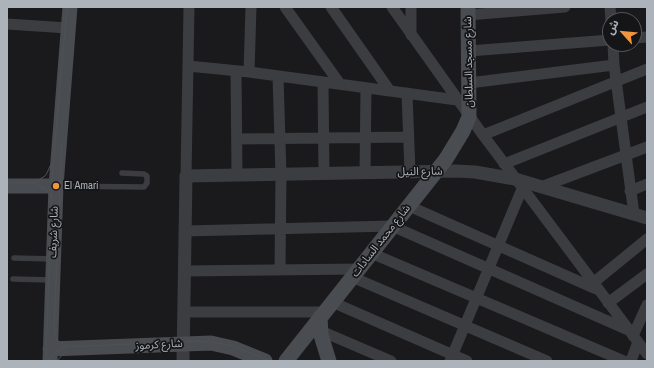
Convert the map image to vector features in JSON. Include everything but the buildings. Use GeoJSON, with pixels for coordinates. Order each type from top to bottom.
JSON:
{"type":"FeatureCollection","features":[{"type":"Feature","properties":{"kind":"main road","name":"شارع شريف"},"geometry":{"type":"LineString","coordinates":[[50,355],[56,186],[70,7]]}},
{"type":"Feature","properties":{"kind":"main road","name":"شارع مسجد السلطان"},"geometry":{"type":"LineString","coordinates":[[468,11],[469,117]]}},
{"type":"Feature","properties":{"kind":"main road","name":"شارع محمد السادات"},"geometry":{"type":"LineString","coordinates":[[286,361],[324,316],[371,252],[436,172],[455,146],[469,117]]}},
{"type":"Feature","properties":{"kind":"main road"},"geometry":{"type":"LineString","coordinates":[[7,186],[56,186]]}},
{"type":"Feature","properties":{"kind":"main road"},"geometry":{"type":"LineString","coordinates":[[324,316],[325,352],[328,361]]}},
{"type":"Feature","properties":{"kind":"main road","name":"شارع كرموز"},"geometry":{"type":"LineString","coordinates":[[50,355],[200,343],[222,345],[266,361]]}},
{"type":"Feature","properties":{"kind":"street"},"geometry":{"type":"LineString","coordinates":[[183,361],[189,7]]}},
{"type":"Feature","properties":{"kind":"street"},"geometry":{"type":"LineString","coordinates":[[249,72],[251,7]]}},
{"type":"Feature","properties":{"kind":"street"},"geometry":{"type":"LineString","coordinates":[[286,7],[340,84]]}},
{"type":"Feature","properties":{"kind":"street"},"geometry":{"type":"LineString","coordinates":[[331,7],[390,91]]}},
{"type":"Feature","properties":{"kind":"street"},"geometry":{"type":"LineString","coordinates":[[392,7],[518,184],[647,354]]}},
{"type":"Feature","properties":{"kind":"street"},"geometry":{"type":"LineString","coordinates":[[411,7],[411,35]]}},
{"type":"Feature","properties":{"kind":"street"},"geometry":{"type":"LineString","coordinates":[[468,11],[566,7]]}},
{"type":"Feature","properties":{"kind":"street"},"geometry":{"type":"LineString","coordinates":[[7,24],[68,28]]}},
{"type":"Feature","properties":{"kind":"street"},"geometry":{"type":"LineString","coordinates":[[469,51],[602,41]]}},
{"type":"Feature","properties":{"kind":"street"},"geometry":{"type":"LineString","coordinates":[[613,52],[634,214]]}},
{"type":"Feature","properties":{"kind":"street"},"geometry":{"type":"LineString","coordinates":[[469,83],[614,65]]}},
{"type":"Feature","properties":{"kind":"street"},"geometry":{"type":"LineString","coordinates":[[188,66],[249,72],[457,100]]}},
{"type":"Feature","properties":{"kind":"street"},"geometry":{"type":"LineString","coordinates":[[483,135],[647,69]]}},
{"type":"Feature","properties":{"kind":"street"},"geometry":{"type":"LineString","coordinates":[[236,71],[237,175]]}},
{"type":"Feature","properties":{"kind":"street"},"geometry":{"type":"LineString","coordinates":[[278,76],[281,175],[280,270]]}},
{"type":"Feature","properties":{"kind":"street"},"geometry":{"type":"LineString","coordinates":[[323,82],[324,174]]}},
{"type":"Feature","properties":{"kind":"street"},"geometry":{"type":"LineString","coordinates":[[365,173],[366,88]]}},
{"type":"Feature","properties":{"kind":"street"},"geometry":{"type":"LineString","coordinates":[[407,93],[410,172]]}},
{"type":"Feature","properties":{"kind":"street"},"geometry":{"type":"LineString","coordinates":[[504,164],[647,107]]}},
{"type":"Feature","properties":{"kind":"street"},"geometry":{"type":"LineString","coordinates":[[237,139],[408,138]]}},
{"type":"Feature","properties":{"kind":"street"},"geometry":{"type":"LineString","coordinates":[[541,187],[647,147]]}},
{"type":"Feature","properties":{"kind":"street","name":"شارع النيل"},"geometry":{"type":"LineString","coordinates":[[186,176],[475,172],[518,184],[541,187],[647,218]]}},
{"type":"Feature","properties":{"kind":"street"},"geometry":{"type":"LineString","coordinates":[[451,358],[498,246],[518,184]]}},
{"type":"Feature","properties":{"kind":"street"},"geometry":{"type":"LineString","coordinates":[[630,191],[647,184]]}},
{"type":"Feature","properties":{"kind":"street"},"geometry":{"type":"LineString","coordinates":[[409,206],[498,246],[596,287]]}},
{"type":"Feature","properties":{"kind":"street"},"geometry":{"type":"LineString","coordinates":[[185,231],[392,226],[633,336]]}},
{"type":"Feature","properties":{"kind":"street"},"geometry":{"type":"LineString","coordinates":[[596,287],[647,240]]}},
{"type":"Feature","properties":{"kind":"street"},"geometry":{"type":"LineString","coordinates":[[371,252],[624,361]]}},
{"type":"Feature","properties":{"kind":"street"},"geometry":{"type":"LineString","coordinates":[[184,271],[280,270],[356,273],[465,326],[547,361]]}},
{"type":"Feature","properties":{"kind":"street"},"geometry":{"type":"LineString","coordinates":[[608,303],[647,274]]}},
{"type":"Feature","properties":{"kind":"street"},"geometry":{"type":"LineString","coordinates":[[631,361],[633,336],[647,305]]}},
{"type":"Feature","properties":{"kind":"street"},"geometry":{"type":"LineString","coordinates":[[184,312],[324,316],[451,358],[467,361]]}},
{"type":"Feature","properties":{"kind":"street"},"geometry":{"type":"LineString","coordinates":[[324,316],[391,361]]}},
{"type":"Feature","properties":{"kind":"lane"},"geometry":{"type":"LineString","coordinates":[[56,186],[144,187],[147,183],[147,176],[144,174],[122,173]]}},
{"type":"Feature","properties":{"kind":"lane"},"geometry":{"type":"LineString","coordinates":[[14,258],[53,259]]}},
{"type":"Feature","properties":{"kind":"lane"},"geometry":{"type":"LineString","coordinates":[[13,279],[52,280]]}},
{"type":"Feature","properties":{"kind":"tram line"},"geometry":{"type":"LineString","coordinates":[[46,361],[52,177],[67,7]]}},
{"type":"Feature","properties":{"kind":"tram line"},"geometry":{"type":"LineString","coordinates":[[62,141],[54,329],[59,342],[69,347]]}},
{"type":"Feature","properties":{"kind":"tram line"},"geometry":{"type":"LineString","coordinates":[[30,182],[37,181],[45,176],[51,164]]}},
{"type":"Feature","properties":{"kind":"tram line"},"geometry":{"type":"LineString","coordinates":[[7,183],[34,183],[47,190],[51,197]]}},
{"type":"Feature","properties":{"kind":"tram line"},"geometry":{"type":"LineString","coordinates":[[48,361],[56,352],[64,347],[199,341],[233,346],[270,361]]}},
{"type":"Feature","properties":{"kind":"tram line"},"geometry":{"type":"LineString","coordinates":[[57,361],[64,353],[68,351]]}},
{"type":"Feature","properties":{"kind":"place","name":"El Amari"},"geometry":{"type":"Point","coordinates":[56,186]}}]}
